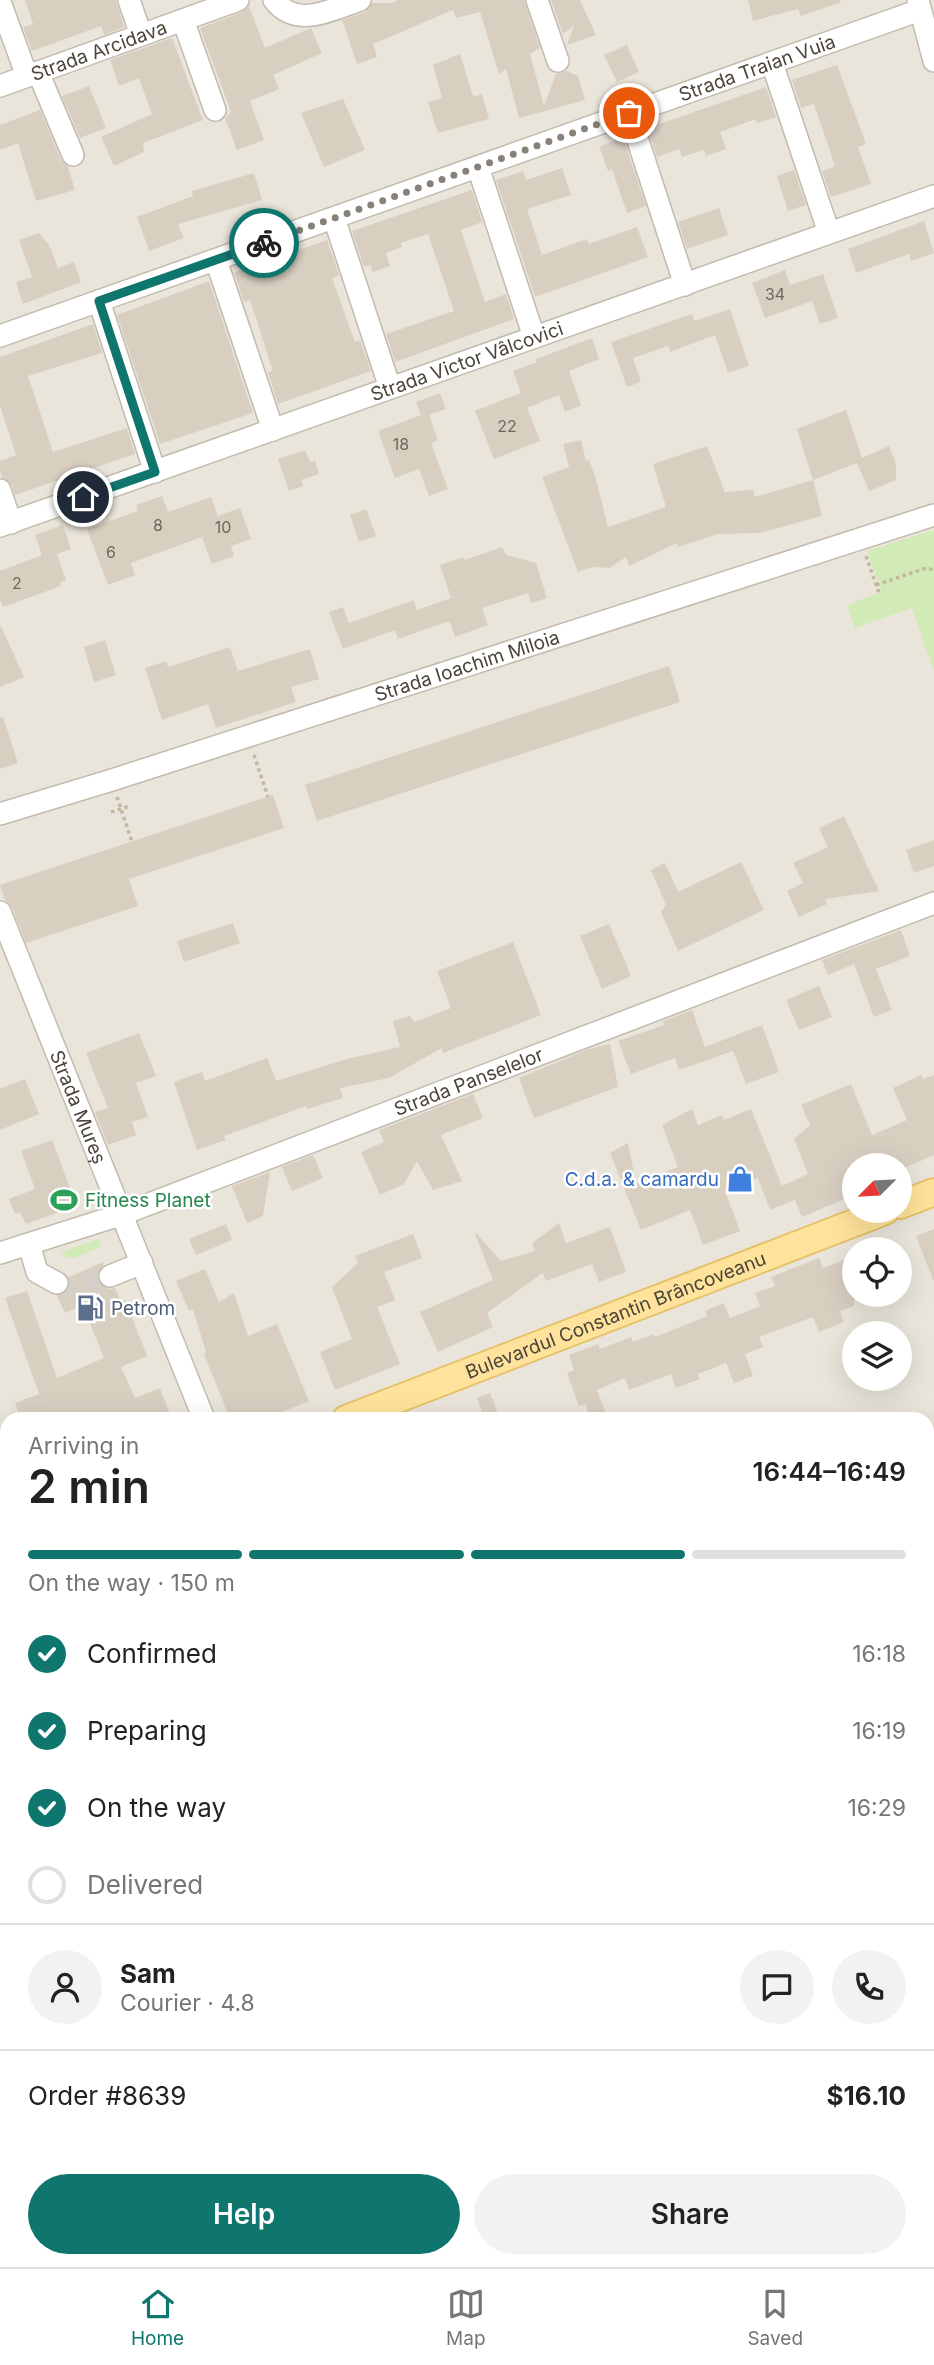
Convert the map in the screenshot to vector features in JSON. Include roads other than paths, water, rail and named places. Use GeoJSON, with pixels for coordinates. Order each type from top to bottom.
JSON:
{"type":"FeatureCollection","features":[{"type":"Feature","properties":{"kind":"main road"},"geometry":{"type":"LineString","coordinates":[[912,1200],[934,1192]]}},
{"type":"Feature","properties":{"kind":"main road","name":"Bulevardul Constantin Brâncoveanu"},"geometry":{"type":"LineString","coordinates":[[364,1412],[854,1223]]}},
{"type":"Feature","properties":{"kind":"street"},"geometry":{"type":"LineString","coordinates":[[129,0],[141,35]]}},
{"type":"Feature","properties":{"kind":"street","name":"Strada Arcidava"},"geometry":{"type":"LineString","coordinates":[[0,86],[238,0]]}},
{"type":"Feature","properties":{"kind":"street"},"geometry":{"type":"LineString","coordinates":[[274,0],[290,14],[303,17],[359,0]]}},
{"type":"Feature","properties":{"kind":"street"},"geometry":{"type":"LineString","coordinates":[[537,0],[558,61]]}},
{"type":"Feature","properties":{"kind":"street"},"geometry":{"type":"LineString","coordinates":[[0,2],[32,74],[73,155]]}},
{"type":"Feature","properties":{"kind":"street"},"geometry":{"type":"LineString","coordinates":[[919,5],[934,61]]}},
{"type":"Feature","properties":{"kind":"street","name":"Strada Traian Vuia"},"geometry":{"type":"LineString","coordinates":[[0,336],[772,63],[919,5]]}},
{"type":"Feature","properties":{"kind":"street"},"geometry":{"type":"LineString","coordinates":[[183,20],[215,110]]}},
{"type":"Feature","properties":{"kind":"street"},"geometry":{"type":"LineString","coordinates":[[772,63],[829,233]]}},
{"type":"Feature","properties":{"kind":"street"},"geometry":{"type":"LineString","coordinates":[[629,113],[684,285]]}},
{"type":"Feature","properties":{"kind":"street"},"geometry":{"type":"LineString","coordinates":[[478,167],[534,337]]}},
{"type":"Feature","properties":{"kind":"street","name":"Strada Victor Vâlcovici"},"geometry":{"type":"LineString","coordinates":[[5,525],[934,196]]}},
{"type":"Feature","properties":{"kind":"street"},"geometry":{"type":"LineString","coordinates":[[334,218],[390,388]]}},
{"type":"Feature","properties":{"kind":"street"},"geometry":{"type":"LineString","coordinates":[[216,260],[273,430]]}},
{"type":"Feature","properties":{"kind":"street"},"geometry":{"type":"LineString","coordinates":[[99,301],[155,472]]}},
{"type":"Feature","properties":{"kind":"street"},"geometry":{"type":"LineString","coordinates":[[0,490],[5,525]]}},
{"type":"Feature","properties":{"kind":"street","name":"Strada Ioachim Miloia"},"geometry":{"type":"LineString","coordinates":[[0,814],[934,515]]}},
{"type":"Feature","properties":{"kind":"street","name":"Strada Panselelor"},"geometry":{"type":"LineString","coordinates":[[0,1253],[123,1214],[934,903]]}},
{"type":"Feature","properties":{"kind":"street","name":"Strada Mureș"},"geometry":{"type":"LineString","coordinates":[[0,912],[201,1412]]}},
{"type":"Feature","properties":{"kind":"street"},"geometry":{"type":"LineString","coordinates":[[29,1244],[37,1272],[57,1283]]}},
{"type":"Feature","properties":{"kind":"street"},"geometry":{"type":"LineString","coordinates":[[110,1276],[142,1263]]}},
{"type":"Feature","properties":{"kind":"tunnel"},"geometry":{"type":"LineString","coordinates":[[57,1283],[73,1291],[110,1276]]}},
{"type":"Feature","properties":{"kind":"place","name":"C.d.a. & camardu"},"geometry":{"type":"Point","coordinates":[740,1179]}},
{"type":"Feature","properties":{"kind":"place","name":"Fitness Planet"},"geometry":{"type":"Point","coordinates":[64,1200]}},
{"type":"Feature","properties":{"kind":"place","name":"Petrom"},"geometry":{"type":"Point","coordinates":[90,1308]}}]}
